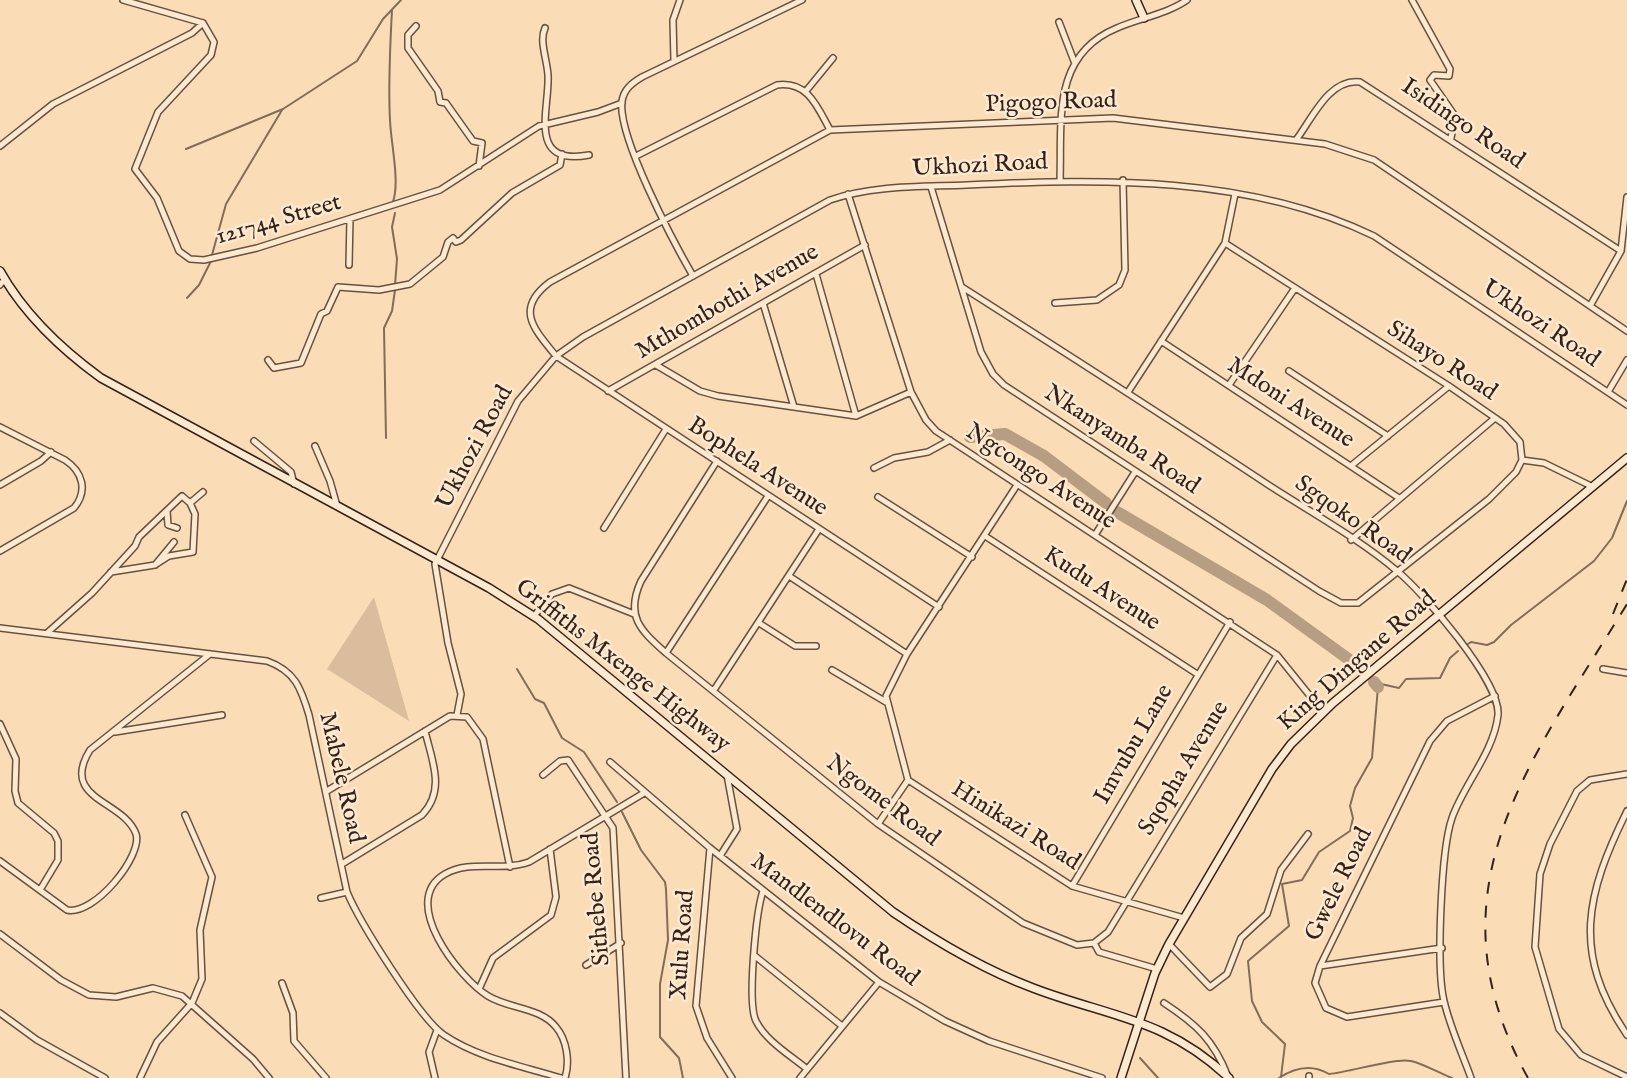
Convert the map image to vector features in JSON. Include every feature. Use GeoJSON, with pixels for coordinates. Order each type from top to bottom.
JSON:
{"type":"FeatureCollection","features":[{"type":"Feature","properties":{"kind":"street"},"geometry":{"type":"LineString","coordinates":[[123,0],[203,23]]}},
{"type":"Feature","properties":{"kind":"street"},"geometry":{"type":"LineString","coordinates":[[674,61],[673,20],[680,0]]}},
{"type":"Feature","properties":{"kind":"street"},"geometry":{"type":"LineString","coordinates":[[693,276],[662,222],[625,127],[622,103],[633,83],[792,2],[802,0]]}},
{"type":"Feature","properties":{"kind":"street"},"geometry":{"type":"LineString","coordinates":[[1136,0],[1144,18]]}},
{"type":"Feature","properties":{"kind":"street"},"geometry":{"type":"LineString","coordinates":[[1060,181],[1066,81],[1083,48],[1102,34],[1187,0]]}},
{"type":"Feature","properties":{"kind":"street"},"geometry":{"type":"LineString","coordinates":[[1412,0],[1450,69],[1449,76],[1434,75],[1430,80],[1455,116],[1451,138]]}},
{"type":"Feature","properties":{"kind":"street"},"geometry":{"type":"LineString","coordinates":[[1059,22],[1074,61]]}},
{"type":"Feature","properties":{"kind":"street"},"geometry":{"type":"LineString","coordinates":[[0,146],[53,104],[192,33],[203,23]]}},
{"type":"Feature","properties":{"kind":"street","name":"121744 Street"},"geometry":{"type":"LineString","coordinates":[[203,23],[214,42],[211,55],[162,106],[136,162],[137,173],[157,198],[179,251],[195,261],[220,258],[440,190],[543,124],[598,112],[622,103]]}},
{"type":"Feature","properties":{"kind":"street"},"geometry":{"type":"LineString","coordinates":[[416,26],[408,35],[408,48],[438,91],[440,102],[446,103],[473,141],[482,144],[479,166]]}},
{"type":"Feature","properties":{"kind":"street"},"geometry":{"type":"LineString","coordinates":[[545,28],[542,43],[546,47],[548,78],[543,124],[546,138],[562,154],[576,158],[589,155]]}},
{"type":"Feature","properties":{"kind":"street"},"geometry":{"type":"LineString","coordinates":[[806,91],[833,58]]}},
{"type":"Feature","properties":{"kind":"street","name":"Isidingo Road"},"geometry":{"type":"LineString","coordinates":[[1296,141],[1331,92],[1342,83],[1356,81],[1383,94],[1621,251]]}},
{"type":"Feature","properties":{"kind":"street"},"geometry":{"type":"LineString","coordinates":[[636,156],[777,85],[794,84],[806,91],[830,130]]}},
{"type":"Feature","properties":{"kind":"street","name":"Pigogo Road"},"geometry":{"type":"LineString","coordinates":[[556,356],[531,323],[530,308],[534,296],[550,282],[830,130],[1062,120],[1139,119],[1325,144],[1374,160],[1627,331]]}},
{"type":"Feature","properties":{"kind":"street"},"geometry":{"type":"LineString","coordinates":[[268,360],[274,368],[301,363],[321,314],[327,311],[338,287],[379,290],[410,285],[443,257],[448,242],[453,238],[456,242],[461,240],[512,193],[560,165],[562,154]]}},
{"type":"Feature","properties":{"kind":"street"},"geometry":{"type":"LineString","coordinates":[[1055,303],[1097,300],[1114,291],[1123,278],[1123,180]]}},
{"type":"Feature","properties":{"kind":"street","name":"Ukhozi Road"},"geometry":{"type":"LineString","coordinates":[[436,559],[518,401],[556,356],[583,337],[830,200],[848,194],[931,187],[1123,180],[1275,201],[1349,224],[1374,236],[1627,405]]}},
{"type":"Feature","properties":{"kind":"street","name":"Nkanyamba Road"},"geometry":{"type":"LineString","coordinates":[[931,187],[981,352],[993,374],[1004,385],[1341,603],[1358,603],[1399,572]]}},
{"type":"Feature","properties":{"kind":"street","name":"Ngcongo Avenue"},"geometry":{"type":"LineString","coordinates":[[848,194],[911,392],[926,420],[950,440],[1017,485],[1230,622],[1276,655],[1323,712]]}},
{"type":"Feature","properties":{"kind":"street"},"geometry":{"type":"LineString","coordinates":[[1128,392],[1225,243],[1235,194]]}},
{"type":"Feature","properties":{"kind":"street"},"geometry":{"type":"LineString","coordinates":[[1590,306],[1621,251],[1627,197]]}},
{"type":"Feature","properties":{"kind":"street"},"geometry":{"type":"LineString","coordinates":[[349,265],[350,219]]}},
{"type":"Feature","properties":{"kind":"street","name":"Sihayo Road"},"geometry":{"type":"LineString","coordinates":[[1225,243],[1495,418],[1520,442],[1522,460]]}},
{"type":"Feature","properties":{"kind":"street","name":"Mthombothi Avenue"},"geometry":{"type":"LineString","coordinates":[[608,391],[816,274],[864,244]]}},
{"type":"Feature","properties":{"kind":"street","name":"Griffiths Mxenge Highway"},"geometry":{"type":"LineString","coordinates":[[0,271],[2,282],[56,342],[101,379],[436,559],[534,616],[893,912],[931,937],[1031,988],[1139,1020],[1195,1050],[1228,1077]]}},
{"type":"Feature","properties":{"kind":"street"},"geometry":{"type":"LineString","coordinates":[[816,274],[856,416]]}},
{"type":"Feature","properties":{"kind":"street","name":"Sgqoko Road"},"geometry":{"type":"LineString","coordinates":[[962,287],[1128,392],[1399,572],[1439,615],[1491,685],[1495,696]]}},
{"type":"Feature","properties":{"kind":"street"},"geometry":{"type":"LineString","coordinates":[[1229,385],[1294,288]]}},
{"type":"Feature","properties":{"kind":"street"},"geometry":{"type":"LineString","coordinates":[[763,303],[794,407]]}},
{"type":"Feature","properties":{"kind":"street","name":"Mdoni Avenue"},"geometry":{"type":"LineString","coordinates":[[1161,341],[1399,498]]}},
{"type":"Feature","properties":{"kind":"street","name":"Bophela Avenue"},"geometry":{"type":"LineString","coordinates":[[556,356],[939,607]]}},
{"type":"Feature","properties":{"kind":"street"},"geometry":{"type":"LineString","coordinates":[[1608,392],[1627,360]]}},
{"type":"Feature","properties":{"kind":"street"},"geometry":{"type":"LineString","coordinates":[[656,365],[700,391],[856,416],[911,392]]}},
{"type":"Feature","properties":{"kind":"street"},"geometry":{"type":"LineString","coordinates":[[1289,371],[1388,436]]}},
{"type":"Feature","properties":{"kind":"street"},"geometry":{"type":"LineString","coordinates":[[1352,465],[1449,386]]}},
{"type":"Feature","properties":{"kind":"street"},"geometry":{"type":"LineString","coordinates":[[1351,540],[1495,418]]}},
{"type":"Feature","properties":{"kind":"street"},"geometry":{"type":"LineString","coordinates":[[0,427],[75,467],[82,482],[80,500],[63,516],[0,551]]}},
{"type":"Feature","properties":{"kind":"street"},"geometry":{"type":"LineString","coordinates":[[604,528],[666,429]]}},
{"type":"Feature","properties":{"kind":"street"},"geometry":{"type":"LineString","coordinates":[[874,468],[894,458],[928,452],[950,440]]}},
{"type":"Feature","properties":{"kind":"street"},"geometry":{"type":"LineString","coordinates":[[254,441],[291,472],[294,484]]}},
{"type":"Feature","properties":{"kind":"street"},"geometry":{"type":"LineString","coordinates":[[314,446],[330,481],[337,506]]}},
{"type":"Feature","properties":{"kind":"street"},"geometry":{"type":"LineString","coordinates":[[0,485],[41,461],[51,452]]}},
{"type":"Feature","properties":{"kind":"street","name":"King Dingane Road"},"geometry":{"type":"LineString","coordinates":[[1121,1078],[1157,969],[1169,944],[1272,769],[1291,744],[1323,712],[1627,458]]}},
{"type":"Feature","properties":{"kind":"street"},"geometry":{"type":"LineString","coordinates":[[1399,572],[1489,499],[1516,472],[1522,460],[1544,463],[1594,488]]}},
{"type":"Feature","properties":{"kind":"street"},"geometry":{"type":"LineString","coordinates":[[534,616],[552,594],[569,588],[634,614],[635,595],[640,581],[717,461]]}},
{"type":"Feature","properties":{"kind":"street"},"geometry":{"type":"LineString","coordinates":[[1095,535],[1135,472]]}},
{"type":"Feature","properties":{"kind":"street"},"geometry":{"type":"LineString","coordinates":[[878,824],[908,780],[886,702],[890,684],[1017,485]]}},
{"type":"Feature","properties":{"kind":"street"},"geometry":{"type":"LineString","coordinates":[[190,503],[203,492]]}},
{"type":"Feature","properties":{"kind":"street"},"geometry":{"type":"LineString","coordinates":[[47,633],[111,572],[135,547],[139,537],[183,496],[190,503],[195,514],[193,552],[169,556],[155,565],[111,572]]}},
{"type":"Feature","properties":{"kind":"street"},"geometry":{"type":"LineString","coordinates":[[666,653],[768,496]]}},
{"type":"Feature","properties":{"kind":"street"},"geometry":{"type":"LineString","coordinates":[[877,496],[972,557]]}},
{"type":"Feature","properties":{"kind":"street"},"geometry":{"type":"LineString","coordinates":[[167,511],[168,525],[177,528]]}},
{"type":"Feature","properties":{"kind":"street"},"geometry":{"type":"LineString","coordinates":[[714,690],[819,529]]}},
{"type":"Feature","properties":{"kind":"street","name":"Kudu Avenue"},"geometry":{"type":"LineString","coordinates":[[985,536],[1198,674]]}},
{"type":"Feature","properties":{"kind":"street"},"geometry":{"type":"LineString","coordinates":[[155,565],[174,542]]}},
{"type":"Feature","properties":{"kind":"street"},"geometry":{"type":"LineString","coordinates":[[436,559],[437,586],[461,694],[457,715]]}},
{"type":"Feature","properties":{"kind":"street"},"geometry":{"type":"LineString","coordinates":[[789,576],[907,654]]}},
{"type":"Feature","properties":{"kind":"street","name":"Ngome Road"},"geometry":{"type":"LineString","coordinates":[[634,614],[640,628],[666,653],[878,824],[1023,923],[1077,945],[1094,943]]}},
{"type":"Feature","properties":{"kind":"street","name":"Imvubu Lane"},"geometry":{"type":"LineString","coordinates":[[1072,886],[1230,622]]}},
{"type":"Feature","properties":{"kind":"street"},"geometry":{"type":"LineString","coordinates":[[759,623],[795,646],[816,646]]}},
{"type":"Feature","properties":{"kind":"street","name":"Mabele Road"},"geometry":{"type":"LineString","coordinates":[[0,628],[267,661],[288,670],[302,691],[327,792],[347,892],[358,915],[437,1030],[474,1051],[563,1078]]}},
{"type":"Feature","properties":{"kind":"street"},"geometry":{"type":"LineString","coordinates":[[0,861],[67,910],[83,910],[100,897],[128,863],[137,846],[135,831],[93,796],[83,780],[81,772],[85,757],[210,654]]}},
{"type":"Feature","properties":{"kind":"street","name":"Sqopha Avenue"},"geometry":{"type":"LineString","coordinates":[[1126,902],[1276,655]]}},
{"type":"Feature","properties":{"kind":"street"},"geometry":{"type":"LineString","coordinates":[[1603,669],[1627,673]]}},
{"type":"Feature","properties":{"kind":"street"},"geometry":{"type":"LineString","coordinates":[[832,670],[886,702]]}},
{"type":"Feature","properties":{"kind":"street"},"geometry":{"type":"LineString","coordinates":[[1471,1078],[1444,1002],[1442,948],[1447,834],[1495,727],[1498,710],[1495,696]]}},
{"type":"Feature","properties":{"kind":"street","name":"Gwele Road"},"geometry":{"type":"LineString","coordinates":[[1444,1002],[1348,1017],[1326,1008],[1316,992],[1320,966],[1437,730],[1447,721],[1495,696]]}},
{"type":"Feature","properties":{"kind":"street"},"geometry":{"type":"LineString","coordinates":[[111,733],[222,715]]}},
{"type":"Feature","properties":{"kind":"street"},"geometry":{"type":"LineString","coordinates":[[327,792],[425,731],[457,715],[474,722],[483,739],[510,867]]}},
{"type":"Feature","properties":{"kind":"street"},"geometry":{"type":"LineString","coordinates":[[0,724],[17,764],[16,797],[22,807],[54,832],[58,841],[58,860],[40,890]]}},
{"type":"Feature","properties":{"kind":"street"},"geometry":{"type":"LineString","coordinates":[[342,864],[422,815],[430,807],[437,786],[425,731]]}},
{"type":"Feature","properties":{"kind":"street","name":"Sithebe Road"},"geometry":{"type":"LineString","coordinates":[[543,775],[560,761],[568,760],[611,822],[621,943],[626,1078]]}},
{"type":"Feature","properties":{"kind":"street","name":"Mandlendlovu Road"},"geometry":{"type":"LineString","coordinates":[[610,762],[709,848],[878,982],[946,1021],[989,1041],[1102,1078]]}},
{"type":"Feature","properties":{"kind":"street"},"geometry":{"type":"LineString","coordinates":[[1627,774],[1590,780],[1583,785],[1572,802],[1550,844],[1540,874],[1535,947],[1559,1029],[1581,1055],[1627,1077]]}},
{"type":"Feature","properties":{"kind":"street"},"geometry":{"type":"LineString","coordinates":[[720,856],[737,829],[727,775]]}},
{"type":"Feature","properties":{"kind":"street","name":"Hinikazi Road"},"geometry":{"type":"LineString","coordinates":[[908,780],[1072,886],[1184,918]]}},
{"type":"Feature","properties":{"kind":"street"},"geometry":{"type":"LineString","coordinates":[[563,1078],[566,1050],[555,1025],[534,1013],[497,1000],[479,989],[463,974],[431,924],[426,901],[436,882],[454,869],[510,867],[529,862],[644,793]]}},
{"type":"Feature","properties":{"kind":"street"},"geometry":{"type":"LineString","coordinates":[[1627,811],[1598,874],[1590,937],[1606,1001],[1627,1035]]}},
{"type":"Feature","properties":{"kind":"street"},"geometry":{"type":"LineString","coordinates":[[140,1078],[157,1042],[192,1003],[202,979],[200,930],[212,877],[186,815]]}},
{"type":"Feature","properties":{"kind":"street"},"geometry":{"type":"LineString","coordinates":[[1169,944],[1210,987],[1227,974],[1241,938],[1267,914],[1281,870],[1308,834]]}},
{"type":"Feature","properties":{"kind":"street","name":"Xulu Road"},"geometry":{"type":"LineString","coordinates":[[709,848],[696,1006],[707,1038],[732,1078]]}},
{"type":"Feature","properties":{"kind":"street"},"geometry":{"type":"LineString","coordinates":[[479,989],[493,958],[551,915],[556,897],[550,849]]}},
{"type":"Feature","properties":{"kind":"street"},"geometry":{"type":"LineString","coordinates":[[763,891],[751,996],[754,1018],[771,1040],[807,1069]]}},
{"type":"Feature","properties":{"kind":"street"},"geometry":{"type":"LineString","coordinates":[[321,898],[347,892]]}},
{"type":"Feature","properties":{"kind":"street"},"geometry":{"type":"LineString","coordinates":[[1126,902],[1108,932],[1094,943],[1099,952],[1157,969]]}},
{"type":"Feature","properties":{"kind":"street"},"geometry":{"type":"LineString","coordinates":[[0,933],[61,980],[89,995],[116,997],[153,988],[170,991],[192,1003],[269,1078]]}},
{"type":"Feature","properties":{"kind":"street"},"geometry":{"type":"LineString","coordinates":[[586,965],[621,943]]}},
{"type":"Feature","properties":{"kind":"street"},"geometry":{"type":"LineString","coordinates":[[1320,966],[1442,948]]}},
{"type":"Feature","properties":{"kind":"street"},"geometry":{"type":"LineString","coordinates":[[755,956],[842,1026]]}},
{"type":"Feature","properties":{"kind":"street"},"geometry":{"type":"LineString","coordinates":[[800,1078],[878,982]]}},
{"type":"Feature","properties":{"kind":"street"},"geometry":{"type":"LineString","coordinates":[[282,984],[293,1013],[294,1041],[326,1078]]}},
{"type":"Feature","properties":{"kind":"street"},"geometry":{"type":"LineString","coordinates":[[1164,1003],[1187,1019],[1214,1044],[1228,1077]]}},
{"type":"Feature","properties":{"kind":"street"},"geometry":{"type":"LineString","coordinates":[[0,1013],[37,1040],[106,1078]]}},
{"type":"Feature","properties":{"kind":"street"},"geometry":{"type":"LineString","coordinates":[[435,1078],[429,1052],[437,1030]]}},
{"type":"Feature","properties":{"kind":"shaded area"},"geometry":{"type":"Polygon","coordinates":[[[374,597],[409,721],[327,669],[374,597]]]}},
{"type":"Feature","properties":{"kind":"waterway"},"geometry":{"type":"LineString","coordinates":[[186,149],[283,109],[357,61],[383,19],[401,0]]}},
{"type":"Feature","properties":{"kind":"waterway"},"geometry":{"type":"LineString","coordinates":[[392,10],[389,92],[395,173],[393,202]]}},
{"type":"Feature","properties":{"kind":"waterway"},"geometry":{"type":"LineString","coordinates":[[212,255],[226,204],[282,110]]}},
{"type":"Feature","properties":{"kind":"waterway"},"geometry":{"type":"LineString","coordinates":[[395,213],[392,227],[397,259],[395,285]]}},
{"type":"Feature","properties":{"kind":"waterway"},"geometry":{"type":"LineString","coordinates":[[187,298],[199,285],[211,261]]}},
{"type":"Feature","properties":{"kind":"waterway"},"geometry":{"type":"LineString","coordinates":[[386,438],[384,328],[392,311],[395,290]]}},
{"type":"Feature","properties":{"kind":"waterway"},"geometry":{"type":"LineString","coordinates":[[970,437],[1005,434],[1044,456],[1106,503]]}},
{"type":"Feature","properties":{"kind":"waterway"},"geometry":{"type":"LineString","coordinates":[[1465,646],[1471,642],[1487,645],[1494,642],[1511,625],[1594,561],[1612,538],[1627,501]]}},
{"type":"Feature","properties":{"kind":"waterway"},"geometry":{"type":"LineString","coordinates":[[1117,512],[1267,600],[1358,666]]}},
{"type":"Feature","properties":{"kind":"waterway"},"geometry":{"type":"LineString","coordinates":[[1281,1077],[1285,1044],[1262,1022],[1252,1001],[1248,961],[1289,926],[1282,884],[1302,880],[1319,852],[1350,831],[1353,818],[1350,806],[1355,788],[1372,758],[1378,687],[1381,684],[1399,688],[1406,679],[1440,678],[1450,658],[1458,651]]}},
{"type":"Feature","properties":{"kind":"waterway"},"geometry":{"type":"LineString","coordinates":[[517,669],[535,699],[544,703],[562,738],[584,752],[617,802]]}},
{"type":"Feature","properties":{"kind":"waterway"},"geometry":{"type":"LineString","coordinates":[[1374,682],[1378,687]]}},
{"type":"Feature","properties":{"kind":"waterway"},"geometry":{"type":"LineString","coordinates":[[622,812],[641,850],[665,882],[668,940],[660,984],[660,1037],[679,1058],[683,1078]]}},
{"type":"Feature","properties":{"kind":"waterway"},"geometry":{"type":"LineString","coordinates":[[1140,1058],[1158,1078]]}},
{"type":"Feature","properties":{"kind":"waterway"},"geometry":{"type":"LineString","coordinates":[[1279,1078],[1303,1068],[1329,1074],[1403,1061],[1416,1062],[1452,1078]]}},
{"type":"Feature","properties":{"kind":"railway"},"geometry":{"type":"LineString","coordinates":[[1613,614],[1627,579]]}},
{"type":"Feature","properties":{"kind":"railway"},"geometry":{"type":"LineString","coordinates":[[1528,1078],[1498,1010],[1486,947],[1488,887],[1502,830],[1526,774],[1556,718],[1627,604]]}}]}
